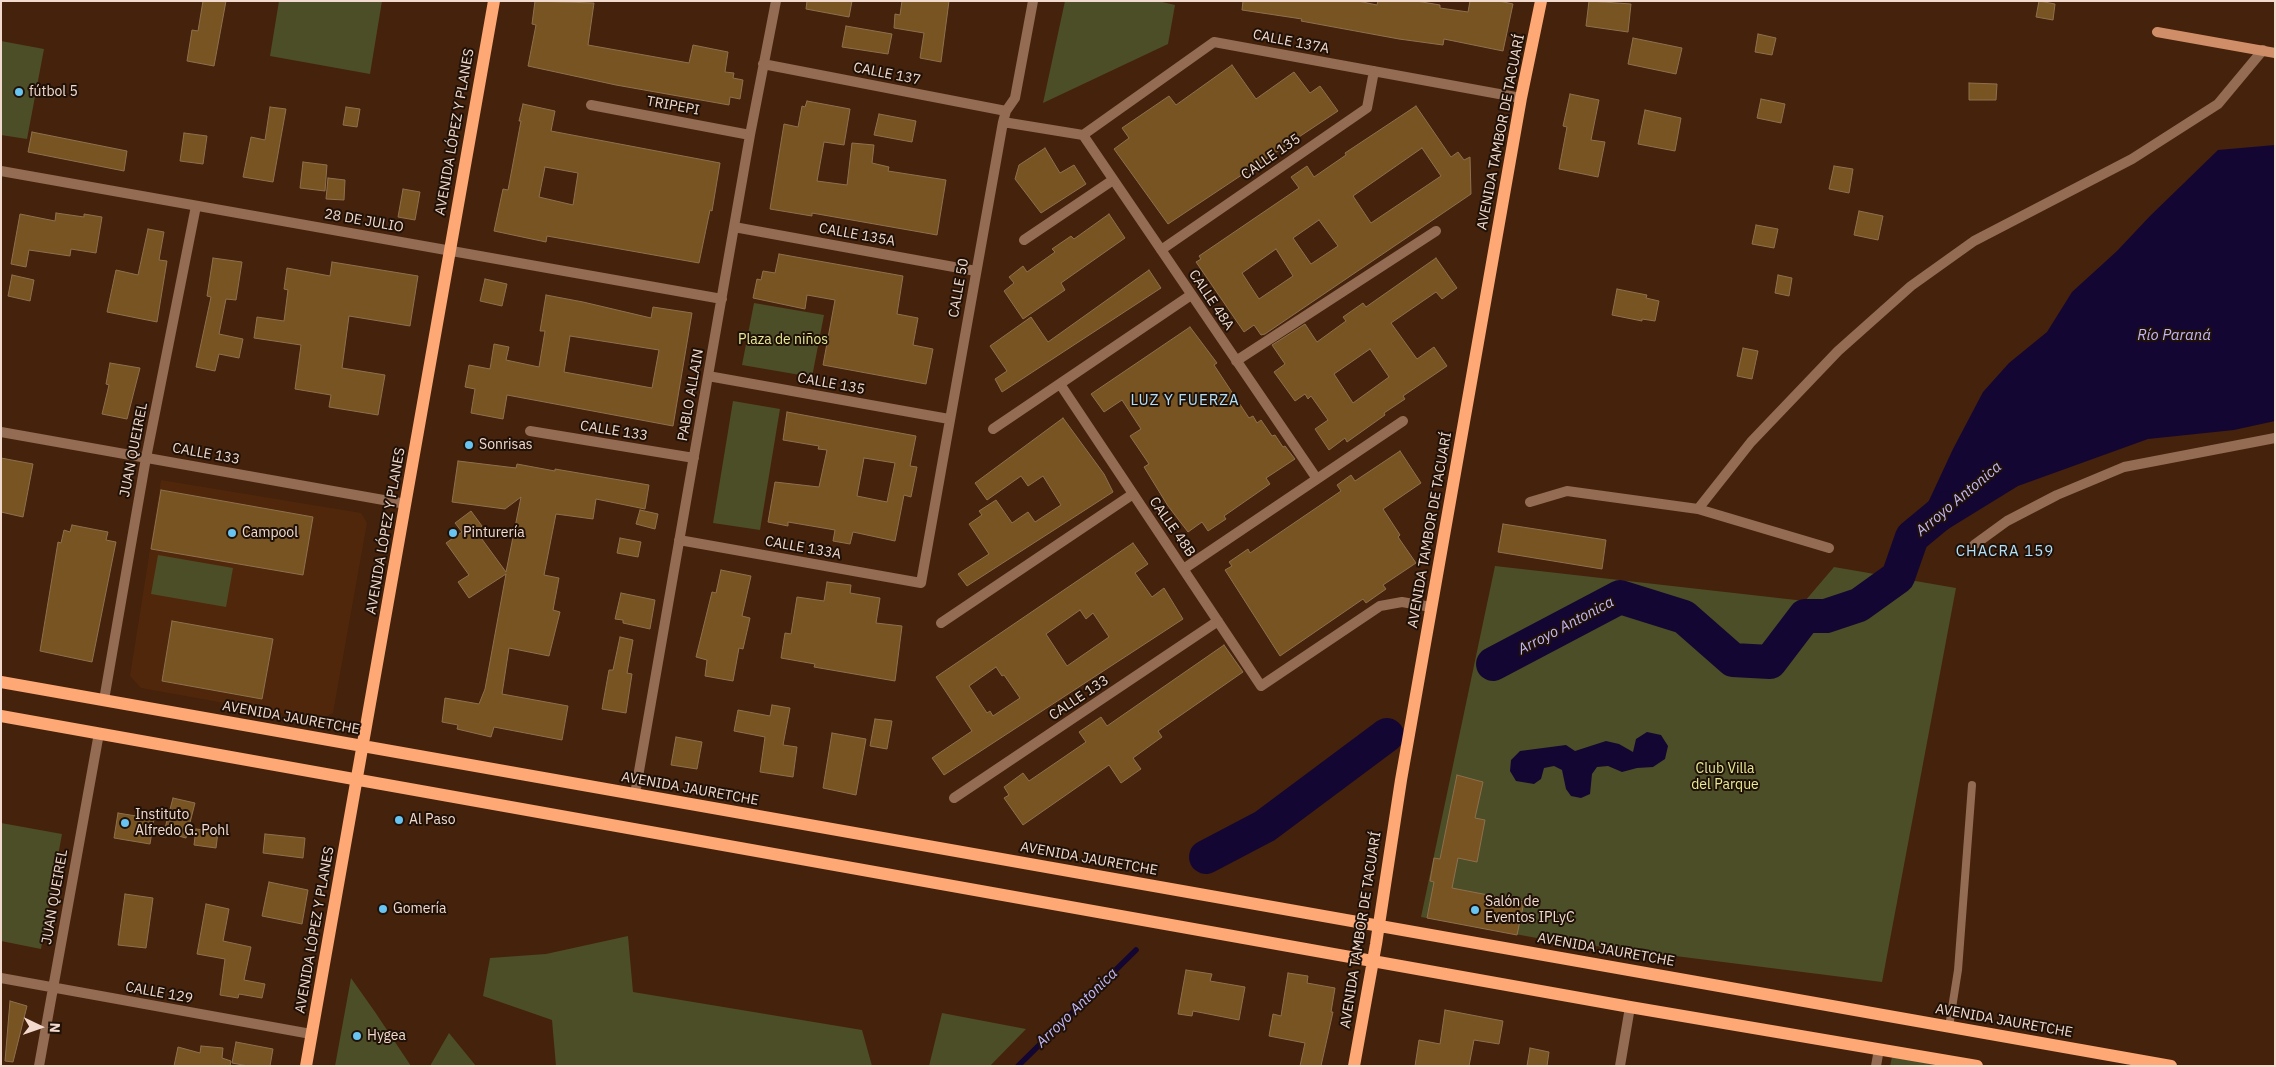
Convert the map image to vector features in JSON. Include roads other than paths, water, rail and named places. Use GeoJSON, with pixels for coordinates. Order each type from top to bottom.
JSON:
{"type":"FeatureCollection","features":[{"type":"Feature","properties":{"kind":"main road","name":"AVENIDA LÓPEZ Y PLANES"},"geometry":{"type":"LineString","coordinates":[[306,1066],[494,1]]}},
{"type":"Feature","properties":{"kind":"main road","name":"AVENIDA TAMBOR DE TACUARÍ"},"geometry":{"type":"LineString","coordinates":[[1354,1066],[1424,646],[1521,98],[1541,1]]}},
{"type":"Feature","properties":{"kind":"main road"},"geometry":{"type":"LineString","coordinates":[[2157,32],[2275,52]]}},
{"type":"Feature","properties":{"kind":"main road","name":"AVENIDA JAURETCHE"},"geometry":{"type":"LineString","coordinates":[[1,682],[2171,1066]]}},
{"type":"Feature","properties":{"kind":"main road"},"geometry":{"type":"LineString","coordinates":[[1,716],[1977,1066]]}},
{"type":"Feature","properties":{"kind":"street","name":"PABLO ALLAIN"},"geometry":{"type":"LineString","coordinates":[[634,794],[750,135],[776,1]]}},
{"type":"Feature","properties":{"kind":"street","name":"CALLE 50"},"geometry":{"type":"LineString","coordinates":[[921,583],[1003,122],[1006,110],[1015,98],[1033,1]]}},
{"type":"Feature","properties":{"kind":"street","name":"CALLE 137A"},"geometry":{"type":"LineString","coordinates":[[1083,135],[1214,42],[1521,98]]}},
{"type":"Feature","properties":{"kind":"street"},"geometry":{"type":"LineString","coordinates":[[1698,509],[1757,435],[1838,351],[1911,286],[1974,241],[2132,158],[2218,104],[2263,50]]}},
{"type":"Feature","properties":{"kind":"street","name":"CALLE 137"},"geometry":{"type":"LineString","coordinates":[[763,64],[1006,110]]}},
{"type":"Feature","properties":{"kind":"street","name":"CALLE 135"},"geometry":{"type":"LineString","coordinates":[[1161,250],[1367,108],[1374,71]]}},
{"type":"Feature","properties":{"kind":"street","name":"TRIPEPI"},"geometry":{"type":"LineString","coordinates":[[591,105],[750,135]]}},
{"type":"Feature","properties":{"kind":"street"},"geometry":{"type":"LineString","coordinates":[[1003,122],[1083,135]]}},
{"type":"Feature","properties":{"kind":"street","name":"CALLE 48A"},"geometry":{"type":"LineString","coordinates":[[1083,135],[1317,479]]}},
{"type":"Feature","properties":{"kind":"street","name":"28 DE JULIO"},"geometry":{"type":"LineString","coordinates":[[1,171],[722,299]]}},
{"type":"Feature","properties":{"kind":"street"},"geometry":{"type":"LineString","coordinates":[[1024,240],[1114,180]]}},
{"type":"Feature","properties":{"kind":"street","name":"JUAN QUEIREL"},"geometry":{"type":"LineString","coordinates":[[104,700],[146,458],[196,206]]}},
{"type":"Feature","properties":{"kind":"street","name":"CALLE 135A"},"geometry":{"type":"LineString","coordinates":[[734,227],[976,271]]}},
{"type":"Feature","properties":{"kind":"street"},"geometry":{"type":"LineString","coordinates":[[1236,361],[1436,232]]}},
{"type":"Feature","properties":{"kind":"street"},"geometry":{"type":"LineString","coordinates":[[993,429],[1191,295]]}},
{"type":"Feature","properties":{"kind":"street","name":"CALLE 135"},"geometry":{"type":"LineString","coordinates":[[708,376],[949,419]]}},
{"type":"Feature","properties":{"kind":"street","name":"CALLE 48B"},"geometry":{"type":"LineString","coordinates":[[1060,384],[1132,494],[1185,568],[1261,686],[1380,606],[1402,602],[1431,608]]}},
{"type":"Feature","properties":{"kind":"street"},"geometry":{"type":"LineString","coordinates":[[1185,568],[1403,421]]}},
{"type":"Feature","properties":{"kind":"street","name":"CALLE 133"},"geometry":{"type":"LineString","coordinates":[[530,431],[694,458]]}},
{"type":"Feature","properties":{"kind":"street","name":"CALLE 133"},"geometry":{"type":"LineString","coordinates":[[1,432],[406,504]]}},
{"type":"Feature","properties":{"kind":"street"},"geometry":{"type":"LineString","coordinates":[[1974,545],[2007,521],[2058,495],[2124,467],[2275,438]]}},
{"type":"Feature","properties":{"kind":"street"},"geometry":{"type":"LineString","coordinates":[[1530,502],[1567,491],[1698,509],[1829,548]]}},
{"type":"Feature","properties":{"kind":"street"},"geometry":{"type":"LineString","coordinates":[[941,623],[1132,494]]}},
{"type":"Feature","properties":{"kind":"street","name":"CALLE 133A"},"geometry":{"type":"LineString","coordinates":[[679,540],[921,583]]}},
{"type":"Feature","properties":{"kind":"street","name":"CALLE 133"},"geometry":{"type":"LineString","coordinates":[[954,798],[1218,621]]}},
{"type":"Feature","properties":{"kind":"street","name":"JUAN QUEIREL"},"geometry":{"type":"LineString","coordinates":[[39,1066],[99,733]]}},
{"type":"Feature","properties":{"kind":"street","name":"CALLE 129"},"geometry":{"type":"LineString","coordinates":[[1,978],[311,1034]]}},
{"type":"Feature","properties":{"kind":"street"},"geometry":{"type":"LineString","coordinates":[[1620,1066],[1630,1006]]}},
{"type":"Feature","properties":{"kind":"street"},"geometry":{"type":"LineString","coordinates":[[1876,1066],[1879,1049]]}},
{"type":"Feature","properties":{"kind":"lane"},"geometry":{"type":"LineString","coordinates":[[1949,1027],[1958,970],[1972,785]]}},
{"type":"Feature","properties":{"kind":"water","name":"Río Paraná"},"geometry":{"type":"Polygon","coordinates":[[[2275,145],[2275,421],[2234,430],[2148,439],[2018,486],[1940,534],[1912,537],[1953,449],[1983,392],[2009,363],[2047,332],[2072,292],[2117,251],[2218,150],[2275,145]]]}},
{"type":"Feature","properties":{"kind":"water"},"geometry":{"type":"Polygon","coordinates":[[[1647,732],[1661,735],[1668,746],[1665,759],[1653,767],[1637,768],[1622,772],[1608,766],[1597,767],[1592,774],[1590,794],[1581,798],[1571,796],[1566,789],[1562,770],[1554,766],[1544,768],[1541,779],[1534,784],[1516,781],[1510,771],[1511,760],[1520,751],[1566,745],[1575,751],[1606,741],[1619,744],[1633,752],[1636,739],[1647,732]]]}},
{"type":"Feature","properties":{"kind":"waterway","name":"Arroyo Antonica"},"geometry":{"type":"LineString","coordinates":[[1493,664],[1620,597],[1684,617],[1733,660],[1770,662],[1805,616],[1826,616],[1859,605],[1898,577],[1912,537],[1947,508]]}},
{"type":"Feature","properties":{"kind":"waterway","name":"Arroyo Antonica"},"geometry":{"type":"LineString","coordinates":[[1206,857],[1265,826],[1387,735]]}},
{"type":"Feature","properties":{"kind":"waterway","name":"Arroyo Antonica"},"geometry":{"type":"LineString","coordinates":[[1018,1066],[1136,950]]}},
{"type":"Feature","properties":{"kind":"place","name":"fútbol 5"},"geometry":{"type":"Point","coordinates":[19,92]}},
{"type":"Feature","properties":{"kind":"place","name":"Sonrisas"},"geometry":{"type":"Point","coordinates":[469,445]}},
{"type":"Feature","properties":{"kind":"place","name":"Campool"},"geometry":{"type":"Point","coordinates":[232,533]}},
{"type":"Feature","properties":{"kind":"place","name":"Pinturería"},"geometry":{"type":"Point","coordinates":[453,533]}},
{"type":"Feature","properties":{"kind":"place","name":"Al Paso"},"geometry":{"type":"Point","coordinates":[399,820]}},
{"type":"Feature","properties":{"kind":"place","name":"Instituto Alfredo G. Pohl"},"geometry":{"type":"Point","coordinates":[125,823]}},
{"type":"Feature","properties":{"kind":"place","name":"Gomería"},"geometry":{"type":"Point","coordinates":[383,909]}},
{"type":"Feature","properties":{"kind":"place","name":"Salón de Eventos IPLyC"},"geometry":{"type":"Point","coordinates":[1475,910]}},
{"type":"Feature","properties":{"kind":"place","name":"Hygea"},"geometry":{"type":"Point","coordinates":[357,1036]}},
{"type":"Feature","properties":{"kind":"district","name":"LUZ Y FUERZA"},"geometry":{"type":"Point","coordinates":[1185,401]}},
{"type":"Feature","properties":{"kind":"district","name":"CHACRA 159"},"geometry":{"type":"Point","coordinates":[2005,552]}},
{"type":"Feature","properties":{"kind":"park label","name":"Plaza de niños"},"geometry":{"type":"Point","coordinates":[783,340]}},
{"type":"Feature","properties":{"kind":"park label","name":"Club Villa del Parque"},"geometry":{"type":"Point","coordinates":[1725,778]}}]}
